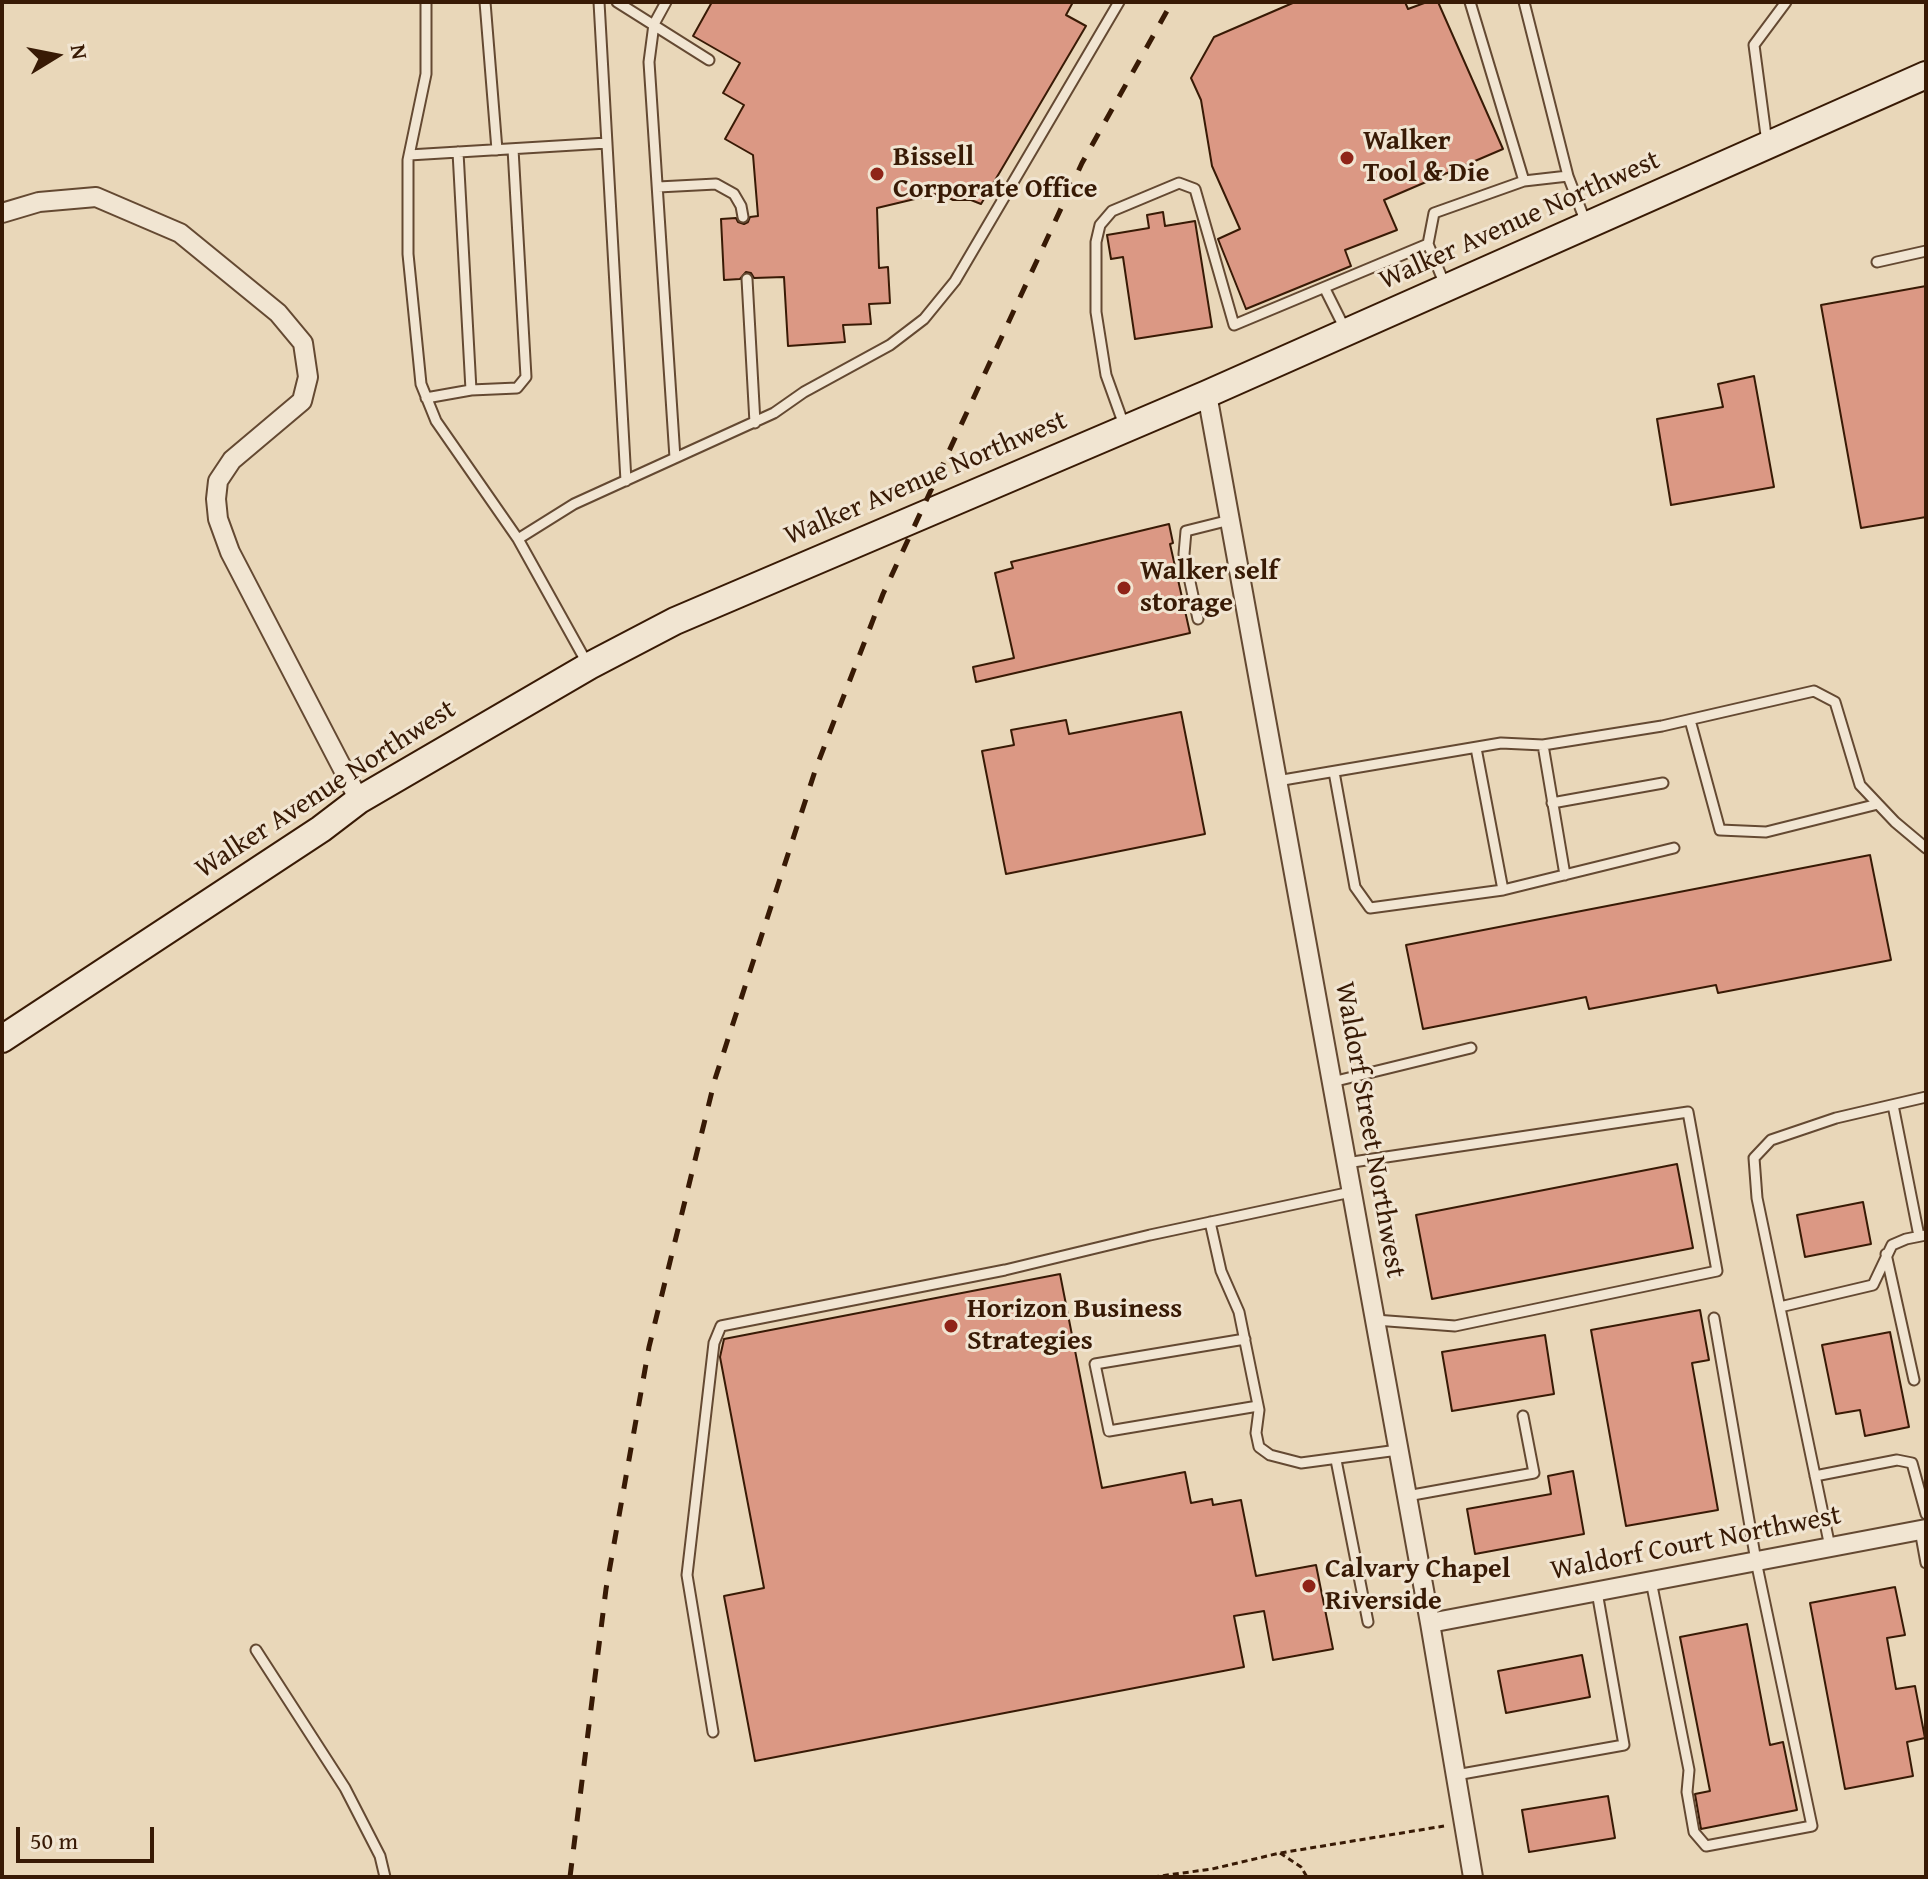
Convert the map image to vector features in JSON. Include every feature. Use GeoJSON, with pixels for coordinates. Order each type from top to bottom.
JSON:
{"type":"FeatureCollection","features":[{"type":"Feature","properties":{"kind":"main road","name":"Walker Avenue Northwest"},"geometry":{"type":"LineString","coordinates":[[2,1039],[321,829],[359,800],[589,666],[675,621],[1126,430],[1926,75]]}},
{"type":"Feature","properties":{"kind":"street"},"geometry":{"type":"LineString","coordinates":[[2,213],[39,202],[96,197],[180,233],[278,313],[303,343],[308,377],[302,401],[232,460],[218,481],[218,519],[230,552],[359,800]]}},
{"type":"Feature","properties":{"kind":"street","name":"Waldorf Street Northwest"},"geometry":{"type":"LineString","coordinates":[[1207,394],[1430,1623],[1473,1877]]}},
{"type":"Feature","properties":{"kind":"street","name":"Waldorf Court Northwest"},"geometry":{"type":"LineString","coordinates":[[1430,1623],[1830,1547],[1924,1524]]}},
{"type":"Feature","properties":{"kind":"lane"},"geometry":{"type":"LineString","coordinates":[[426,2],[426,74],[409,155],[408,254],[421,384],[436,421],[518,539],[589,666]]}},
{"type":"Feature","properties":{"kind":"lane"},"geometry":{"type":"LineString","coordinates":[[485,2],[497,150]]}},
{"type":"Feature","properties":{"kind":"lane"},"geometry":{"type":"LineString","coordinates":[[599,2],[626,481]]}},
{"type":"Feature","properties":{"kind":"lane"},"geometry":{"type":"LineString","coordinates":[[617,2],[709,60]]}},
{"type":"Feature","properties":{"kind":"lane"},"geometry":{"type":"LineString","coordinates":[[666,2],[654,24],[649,62],[675,458]]}},
{"type":"Feature","properties":{"kind":"lane"},"geometry":{"type":"LineString","coordinates":[[518,539],[574,504],[774,413],[804,392],[890,345],[924,319],[955,281],[1119,2]]}},
{"type":"Feature","properties":{"kind":"lane"},"geometry":{"type":"LineString","coordinates":[[1470,2],[1524,181]]}},
{"type":"Feature","properties":{"kind":"lane"},"geometry":{"type":"LineString","coordinates":[[1524,2],[1568,176],[1587,227]]}},
{"type":"Feature","properties":{"kind":"lane"},"geometry":{"type":"LineString","coordinates":[[1767,147],[1754,45],[1786,2]]}},
{"type":"Feature","properties":{"kind":"lane"},"geometry":{"type":"LineString","coordinates":[[409,155],[607,143]]}},
{"type":"Feature","properties":{"kind":"lane"},"geometry":{"type":"LineString","coordinates":[[426,398],[471,390],[517,388],[526,377],[513,149]]}},
{"type":"Feature","properties":{"kind":"lane"},"geometry":{"type":"LineString","coordinates":[[458,152],[471,390]]}},
{"type":"Feature","properties":{"kind":"lane"},"geometry":{"type":"LineString","coordinates":[[1446,289],[1428,244],[1434,213],[1524,181],[1568,176]]}},
{"type":"Feature","properties":{"kind":"lane"},"geometry":{"type":"LineString","coordinates":[[1126,430],[1106,375],[1096,312],[1096,242],[1100,225],[1112,211],[1179,183],[1195,189],[1234,325],[1428,244]]}},
{"type":"Feature","properties":{"kind":"lane"},"geometry":{"type":"LineString","coordinates":[[658,187],[716,184],[734,194],[743,217]]}},
{"type":"Feature","properties":{"kind":"lane"},"geometry":{"type":"LineString","coordinates":[[1877,262],[1926,251]]}},
{"type":"Feature","properties":{"kind":"lane"},"geometry":{"type":"LineString","coordinates":[[747,279],[755,423]]}},
{"type":"Feature","properties":{"kind":"lane"},"geometry":{"type":"LineString","coordinates":[[1325,289],[1346,332]]}},
{"type":"Feature","properties":{"kind":"lane"},"geometry":{"type":"LineString","coordinates":[[1198,619],[1184,554],[1186,531],[1230,520]]}},
{"type":"Feature","properties":{"kind":"lane"},"geometry":{"type":"LineString","coordinates":[[1277,781],[1501,743],[1543,745],[1690,720],[1814,691],[1835,702],[1860,785],[1926,848]]}},
{"type":"Feature","properties":{"kind":"lane"},"geometry":{"type":"LineString","coordinates":[[1690,720],[1720,830],[1766,832],[1878,804]]}},
{"type":"Feature","properties":{"kind":"lane"},"geometry":{"type":"LineString","coordinates":[[1543,745],[1565,875]]}},
{"type":"Feature","properties":{"kind":"lane"},"geometry":{"type":"LineString","coordinates":[[1476,748],[1503,890]]}},
{"type":"Feature","properties":{"kind":"lane"},"geometry":{"type":"LineString","coordinates":[[1334,772],[1355,887],[1370,908],[1503,890],[1674,848]]}},
{"type":"Feature","properties":{"kind":"lane"},"geometry":{"type":"LineString","coordinates":[[1552,803],[1663,783]]}},
{"type":"Feature","properties":{"kind":"lane"},"geometry":{"type":"LineString","coordinates":[[1332,1082],[1471,1048]]}},
{"type":"Feature","properties":{"kind":"lane"},"geometry":{"type":"LineString","coordinates":[[1830,1547],[1757,1198],[1754,1158],[1771,1140],[1836,1118],[1926,1097]]}},
{"type":"Feature","properties":{"kind":"lane"},"geometry":{"type":"LineString","coordinates":[[1780,1307],[1873,1285],[1886,1254],[1897,1242],[1923,1236],[1893,1105]]}},
{"type":"Feature","properties":{"kind":"lane"},"geometry":{"type":"LineString","coordinates":[[1346,1163],[1688,1112],[1717,1271],[1455,1326],[1375,1320]]}},
{"type":"Feature","properties":{"kind":"lane"},"geometry":{"type":"LineString","coordinates":[[713,1732],[687,1575],[714,1343],[721,1326],[1005,1270],[1351,1192]]}},
{"type":"Feature","properties":{"kind":"lane"},"geometry":{"type":"LineString","coordinates":[[1210,1222],[1221,1271],[1239,1312],[1245,1339],[1258,1406],[1256,1433],[1259,1447],[1270,1455],[1301,1463],[1398,1450]]}},
{"type":"Feature","properties":{"kind":"lane"},"geometry":{"type":"LineString","coordinates":[[1886,1254],[1914,1380]]}},
{"type":"Feature","properties":{"kind":"lane"},"geometry":{"type":"LineString","coordinates":[[1651,1581],[1689,1770],[1687,1792],[1694,1832],[1706,1846],[1812,1826],[1756,1561],[1714,1318]]}},
{"type":"Feature","properties":{"kind":"lane"},"geometry":{"type":"LineString","coordinates":[[1245,1339],[1095,1364],[1109,1431],[1258,1406]]}},
{"type":"Feature","properties":{"kind":"lane"},"geometry":{"type":"LineString","coordinates":[[1407,1496],[1534,1473],[1523,1416]]}},
{"type":"Feature","properties":{"kind":"lane"},"geometry":{"type":"LineString","coordinates":[[1336,1460],[1368,1622]]}},
{"type":"Feature","properties":{"kind":"lane"},"geometry":{"type":"LineString","coordinates":[[1815,1476],[1897,1460],[1912,1463],[1924,1524],[1926,1563]]}},
{"type":"Feature","properties":{"kind":"lane"},"geometry":{"type":"LineString","coordinates":[[1456,1775],[1624,1745],[1597,1592]]}},
{"type":"Feature","properties":{"kind":"lane"},"geometry":{"type":"LineString","coordinates":[[256,1650],[345,1788],[380,1856],[385,1877]]}},
{"type":"Feature","properties":{"kind":"path"},"geometry":{"type":"LineString","coordinates":[[1153,1877],[1464,1823]]}},
{"type":"Feature","properties":{"kind":"path"},"geometry":{"type":"LineString","coordinates":[[1280,1853],[1301,1867],[1307,1877]]}},
{"type":"Feature","properties":{"kind":"building","name":"Bissell Corporate Office"},"geometry":{"type":"Polygon","coordinates":[[[712,2],[1073,2],[1066,15],[1086,26],[981,204],[971,200],[953,200],[940,193],[877,208],[879,268],[888,267],[890,303],[869,304],[871,324],[843,325],[845,342],[788,346],[784,277],[754,278],[746,272],[740,279],[724,280],[721,219],[736,218],[744,224],[750,217],[758,216],[753,155],[725,139],[744,105],[723,93],[740,63],[693,36],[712,2]]]}},
{"type":"Feature","properties":{"kind":"building","name":"Walker Tool & Die"},"geometry":{"type":"Polygon","coordinates":[[[1295,2],[1405,2],[1408,9],[1427,2],[1438,2],[1503,149],[1384,200],[1397,230],[1345,250],[1351,266],[1246,309],[1218,239],[1240,229],[1212,166],[1201,100],[1191,78],[1214,37],[1295,2]]]}},
{"type":"Feature","properties":{"kind":"building"},"geometry":{"type":"Polygon","coordinates":[[[1163,212],[1165,226],[1195,221],[1212,327],[1135,339],[1123,257],[1111,259],[1107,235],[1149,228],[1147,215],[1163,212]]]}},
{"type":"Feature","properties":{"kind":"building"},"geometry":{"type":"Polygon","coordinates":[[[1926,286],[1926,517],[1861,528],[1821,305],[1926,286]]]}},
{"type":"Feature","properties":{"kind":"building"},"geometry":{"type":"Polygon","coordinates":[[[1754,376],[1774,487],[1671,505],[1657,419],[1723,407],[1718,384],[1754,376]]]}},
{"type":"Feature","properties":{"kind":"building"},"geometry":{"type":"Polygon","coordinates":[[[1169,524],[1173,543],[1170,544],[1190,633],[976,682],[973,667],[1014,658],[995,573],[1013,568],[1011,562],[1169,524]]]}},
{"type":"Feature","properties":{"kind":"building"},"geometry":{"type":"Polygon","coordinates":[[[1181,712],[1205,834],[1006,874],[982,751],[1014,745],[1011,730],[1066,720],[1069,734],[1181,712]]]}},
{"type":"Feature","properties":{"kind":"building"},"geometry":{"type":"Polygon","coordinates":[[[1870,855],[1891,960],[1718,993],[1716,985],[1589,1009],[1586,997],[1423,1029],[1406,945],[1870,855]]]}},
{"type":"Feature","properties":{"kind":"building"},"geometry":{"type":"Polygon","coordinates":[[[1677,1164],[1693,1248],[1432,1299],[1416,1215],[1677,1164]]]}},
{"type":"Feature","properties":{"kind":"building"},"geometry":{"type":"Polygon","coordinates":[[[1863,1202],[1871,1244],[1805,1257],[1797,1215],[1863,1202]]]}},
{"type":"Feature","properties":{"kind":"building"},"geometry":{"type":"Polygon","coordinates":[[[1060,1274],[1102,1488],[1185,1472],[1191,1503],[1212,1499],[1213,1505],[1241,1500],[1256,1576],[1316,1565],[1333,1649],[1273,1660],[1264,1611],[1234,1616],[1244,1667],[755,1761],[724,1596],[764,1588],[720,1357],[724,1339],[1060,1274]]]}},
{"type":"Feature","properties":{"kind":"building"},"geometry":{"type":"Polygon","coordinates":[[[1700,1310],[1709,1360],[1692,1363],[1718,1510],[1626,1526],[1591,1330],[1700,1310]]]}},
{"type":"Feature","properties":{"kind":"building"},"geometry":{"type":"Polygon","coordinates":[[[1890,1332],[1909,1427],[1865,1436],[1860,1410],[1836,1414],[1822,1345],[1890,1332]]]}},
{"type":"Feature","properties":{"kind":"building"},"geometry":{"type":"Polygon","coordinates":[[[1545,1335],[1554,1394],[1452,1411],[1442,1352],[1545,1335]]]}},
{"type":"Feature","properties":{"kind":"building"},"geometry":{"type":"Polygon","coordinates":[[[1573,1471],[1584,1534],[1475,1554],[1467,1509],[1551,1494],[1548,1476],[1573,1471]]]}},
{"type":"Feature","properties":{"kind":"building"},"geometry":{"type":"Polygon","coordinates":[[[1895,1587],[1905,1635],[1887,1638],[1896,1689],[1915,1686],[1925,1738],[1907,1742],[1913,1776],[1845,1789],[1810,1603],[1895,1587]]]}},
{"type":"Feature","properties":{"kind":"building"},"geometry":{"type":"Polygon","coordinates":[[[1747,1624],[1770,1745],[1783,1742],[1797,1810],[1701,1829],[1695,1794],[1710,1791],[1680,1637],[1747,1624]]]}},
{"type":"Feature","properties":{"kind":"building"},"geometry":{"type":"Polygon","coordinates":[[[1582,1655],[1590,1697],[1506,1713],[1498,1671],[1582,1655]]]}},
{"type":"Feature","properties":{"kind":"building"},"geometry":{"type":"Polygon","coordinates":[[[1608,1796],[1615,1838],[1529,1852],[1522,1810],[1608,1796]]]}},
{"type":"Feature","properties":{"kind":"railway"},"geometry":{"type":"LineString","coordinates":[[570,1877],[606,1589],[649,1347],[715,1079],[816,768],[883,594],[1082,163],[1172,2]]}},
{"type":"Feature","properties":{"kind":"place","name":"Walker Tool & Die"},"geometry":{"type":"Point","coordinates":[1347,158]}},
{"type":"Feature","properties":{"kind":"place","name":"Bissell Corporate Office"},"geometry":{"type":"Point","coordinates":[877,174]}},
{"type":"Feature","properties":{"kind":"place","name":"Walker self storage"},"geometry":{"type":"Point","coordinates":[1124,588]}},
{"type":"Feature","properties":{"kind":"place","name":"Horizon Business Strategies"},"geometry":{"type":"Point","coordinates":[951,1326]}},
{"type":"Feature","properties":{"kind":"place","name":"Calvary Chapel Riverside"},"geometry":{"type":"Point","coordinates":[1309,1586]}}]}
